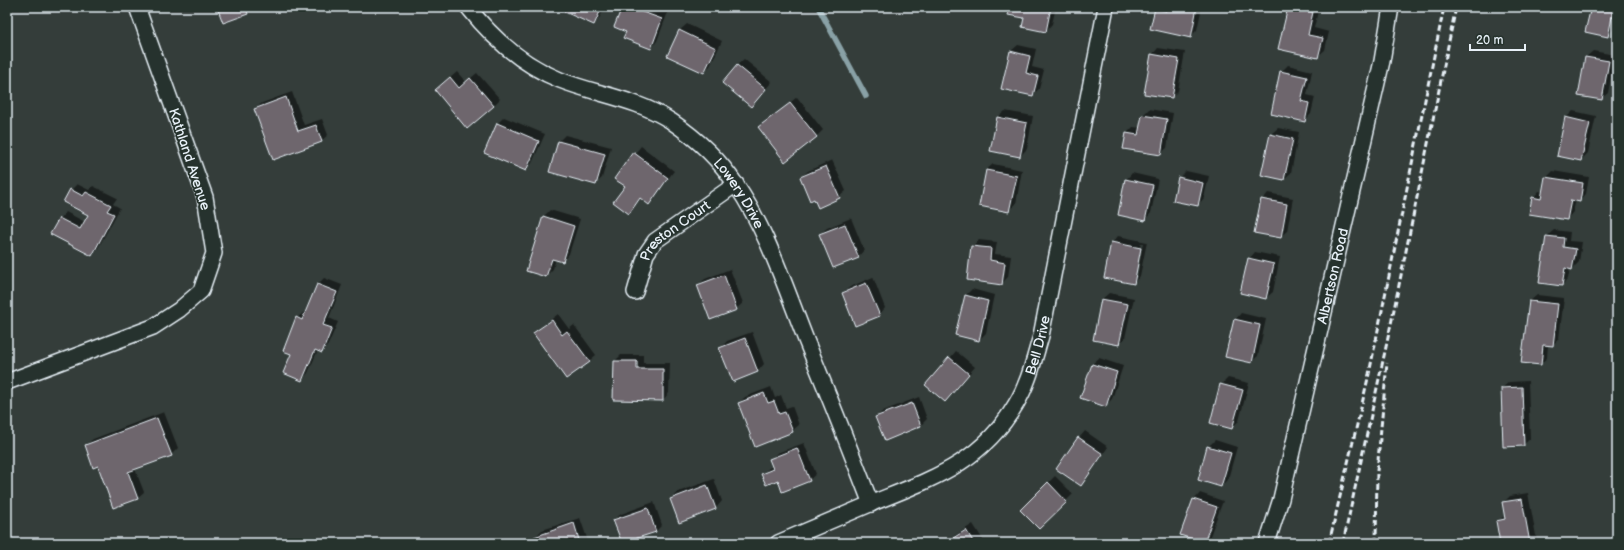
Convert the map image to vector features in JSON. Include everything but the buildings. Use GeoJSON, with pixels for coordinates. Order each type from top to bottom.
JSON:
{"type":"FeatureCollection","features":[{"type":"Feature","properties":{"kind":"street","name":"Kathland Avenue"},"geometry":{"type":"LineString","coordinates":[[7,382],[153,327],[179,310],[201,291],[214,252],[205,197],[137,7]]}},
{"type":"Feature","properties":{"kind":"street","name":"Lowery Drive"},"geometry":{"type":"LineString","coordinates":[[468,7],[482,25],[504,47],[534,67],[560,80],[642,105],[671,121],[702,145],[723,166],[751,209],[778,269],[872,504]]}},
{"type":"Feature","properties":{"kind":"street","name":"Bell Drive"},"geometry":{"type":"LineString","coordinates":[[778,543],[924,483],[960,464],[981,447],[1000,428],[1016,404],[1027,382],[1041,336],[1106,7]]}},
{"type":"Feature","properties":{"kind":"street","name":"Albertson Road"},"geometry":{"type":"LineString","coordinates":[[1267,543],[1281,499],[1380,69],[1391,7]]}},
{"type":"Feature","properties":{"kind":"street","name":"Preston Court"},"geometry":{"type":"LineString","coordinates":[[635,292],[646,254],[655,241],[736,184]]}},
{"type":"Feature","properties":{"kind":"waterway"},"geometry":{"type":"LineString","coordinates":[[818,7],[866,96]]}},
{"type":"Feature","properties":{"kind":"railway"},"geometry":{"type":"LineString","coordinates":[[1329,543],[1369,374],[1444,7]]}},
{"type":"Feature","properties":{"kind":"railway"},"geometry":{"type":"LineString","coordinates":[[1343,543],[1391,324],[1456,7]]}},
{"type":"Feature","properties":{"kind":"railway"},"geometry":{"type":"LineString","coordinates":[[1376,543],[1377,471],[1387,363]]}}]}
